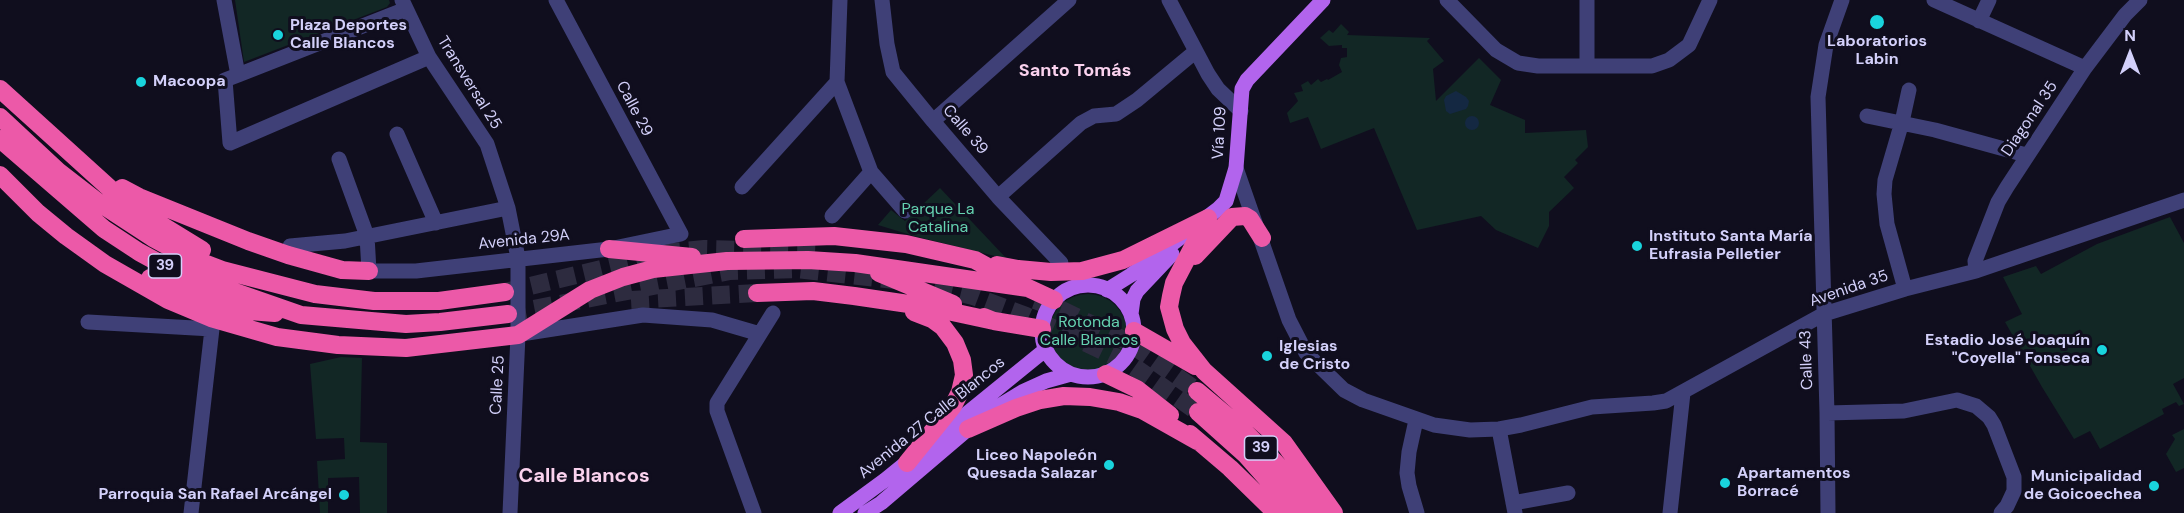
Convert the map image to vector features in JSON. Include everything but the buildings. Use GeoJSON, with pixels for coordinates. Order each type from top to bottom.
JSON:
{"type":"FeatureCollection","features":[{"type":"Feature","properties":{"kind":"highway"},"geometry":{"type":"LineString","coordinates":[[0,89],[127,204],[192,245],[268,283]]}},
{"type":"Feature","properties":{"kind":"highway","name":"39"},"geometry":{"type":"LineString","coordinates":[[0,117],[104,229],[172,270],[301,315],[406,324],[508,314]]}},
{"type":"Feature","properties":{"kind":"highway","name":"39"},"geometry":{"type":"LineString","coordinates":[[0,139],[53,176],[153,238],[222,270],[315,294],[374,301],[439,301],[505,292]]}},
{"type":"Feature","properties":{"kind":"highway"},"geometry":{"type":"LineString","coordinates":[[70,152],[139,197],[248,241],[320,265],[342,270],[369,271]]}},
{"type":"Feature","properties":{"kind":"highway"},"geometry":{"type":"LineString","coordinates":[[1,176],[121,261],[152,279],[216,304],[249,311],[301,315]]}},
{"type":"Feature","properties":{"kind":"highway"},"geometry":{"type":"LineString","coordinates":[[1,176],[38,213],[105,264],[168,300],[211,318],[276,337],[338,345],[406,348],[518,335],[591,290],[623,277],[653,269],[727,261],[808,260],[855,263],[1028,288]]}},
{"type":"Feature","properties":{"kind":"highway"},"geometry":{"type":"LineString","coordinates":[[1183,268],[1232,217],[1245,216],[1250,219],[1262,238]]}},
{"type":"Feature","properties":{"kind":"highway"},"geometry":{"type":"LineString","coordinates":[[744,239],[815,236],[873,239],[948,252],[1018,269],[1051,272],[1082,271],[1123,260],[1208,218]]}},
{"type":"Feature","properties":{"kind":"highway"},"geometry":{"type":"LineString","coordinates":[[1204,371],[1182,343],[1171,316],[1171,296],[1174,283],[1208,218]]}},
{"type":"Feature","properties":{"kind":"highway"},"geometry":{"type":"LineString","coordinates":[[609,249],[727,261]]}},
{"type":"Feature","properties":{"kind":"highway"},"geometry":{"type":"LineString","coordinates":[[975,260],[1054,300]]}},
{"type":"Feature","properties":{"kind":"highway"},"geometry":{"type":"LineString","coordinates":[[855,263],[994,321]]}},
{"type":"Feature","properties":{"kind":"highway"},"geometry":{"type":"LineString","coordinates":[[757,293],[813,291],[929,307],[1042,329]]}},
{"type":"Feature","properties":{"kind":"highway"},"geometry":{"type":"LineString","coordinates":[[887,301],[943,327],[955,343],[962,360],[964,375],[960,392],[953,406],[907,463]]}},
{"type":"Feature","properties":{"kind":"highway"},"geometry":{"type":"LineString","coordinates":[[1132,323],[1204,371],[1284,443],[1334,513]]}},
{"type":"Feature","properties":{"kind":"highway"},"geometry":{"type":"LineString","coordinates":[[1106,374],[1137,389],[1170,415],[1230,468],[1276,513]]}},
{"type":"Feature","properties":{"kind":"highway","name":"39"},"geometry":{"type":"LineString","coordinates":[[1197,391],[1214,403],[1261,448],[1318,513]]}},
{"type":"Feature","properties":{"kind":"highway"},"geometry":{"type":"LineString","coordinates":[[968,429],[1040,400],[1064,396],[1090,397],[1119,402],[1142,410],[1197,441]]}},
{"type":"Feature","properties":{"kind":"highway","name":"39"},"geometry":{"type":"LineString","coordinates":[[1198,411],[1246,454],[1297,513]]}},
{"type":"Feature","properties":{"kind":"main road","name":"Vía 109"},"geometry":{"type":"LineString","coordinates":[[1132,323],[1137,291],[1226,201],[1236,168],[1240,97],[1247,80],[1323,0]]}},
{"type":"Feature","properties":{"kind":"main road","name":"Vía 109"},"geometry":{"type":"LineString","coordinates":[[1107,290],[1208,218]]}},
{"type":"Feature","properties":{"kind":"main road"},"geometry":{"type":"LineString","coordinates":[[1092,286],[1107,290],[1121,300],[1132,323],[1133,340],[1126,357],[1106,374],[1089,378],[1071,374],[1056,365],[1046,350],[1042,329],[1045,313],[1054,300],[1075,287],[1092,286]]}},
{"type":"Feature","properties":{"kind":"main road","name":"Avenida 27 Calle Blancos"},"geometry":{"type":"LineString","coordinates":[[840,513],[907,463],[1046,350]]}},
{"type":"Feature","properties":{"kind":"main road"},"geometry":{"type":"LineString","coordinates":[[865,513],[881,503],[968,429],[1024,391],[1046,381],[1071,374]]}},
{"type":"Feature","properties":{"kind":"street"},"geometry":{"type":"LineString","coordinates":[[224,0],[238,75]]}},
{"type":"Feature","properties":{"kind":"street","name":"Calle 29"},"geometry":{"type":"LineString","coordinates":[[556,0],[681,234]]}},
{"type":"Feature","properties":{"kind":"street"},"geometry":{"type":"LineString","coordinates":[[840,0],[837,82],[871,172],[905,211]]}},
{"type":"Feature","properties":{"kind":"street","name":"Calle 39"},"geometry":{"type":"LineString","coordinates":[[882,0],[893,72],[998,197],[1062,263]]}},
{"type":"Feature","properties":{"kind":"street"},"geometry":{"type":"LineString","coordinates":[[933,121],[1069,0]]}},
{"type":"Feature","properties":{"kind":"street"},"geometry":{"type":"LineString","coordinates":[[1169,0],[1218,89],[1240,111]]}},
{"type":"Feature","properties":{"kind":"street"},"geometry":{"type":"LineString","coordinates":[[1447,0],[1496,50],[1518,63],[1538,66],[1652,66],[1669,60],[1681,53],[1694,35],[1710,0]]}},
{"type":"Feature","properties":{"kind":"street"},"geometry":{"type":"LineString","coordinates":[[1587,0],[1587,65]]}},
{"type":"Feature","properties":{"kind":"street","name":"Calle 43"},"geometry":{"type":"LineString","coordinates":[[1828,513],[1818,97],[1826,45],[1842,0]]}},
{"type":"Feature","properties":{"kind":"street"},"geometry":{"type":"LineString","coordinates":[[1934,0],[2085,68]]}},
{"type":"Feature","properties":{"kind":"street"},"geometry":{"type":"LineString","coordinates":[[1979,21],[1989,0]]}},
{"type":"Feature","properties":{"kind":"street","name":"Diagonal 35"},"geometry":{"type":"LineString","coordinates":[[1976,271],[1975,261],[1995,209],[2026,155],[2085,68],[2140,0]]}},
{"type":"Feature","properties":{"kind":"street"},"geometry":{"type":"LineString","coordinates":[[404,5],[225,80],[230,143],[429,57]]}},
{"type":"Feature","properties":{"kind":"street","name":"Transversal 25"},"geometry":{"type":"LineString","coordinates":[[404,5],[429,57],[487,144],[508,208],[518,258]]}},
{"type":"Feature","properties":{"kind":"street"},"geometry":{"type":"LineString","coordinates":[[998,197],[1081,123],[1094,117],[1116,114],[1137,100],[1196,51]]}},
{"type":"Feature","properties":{"kind":"street"},"geometry":{"type":"LineString","coordinates":[[742,187],[837,82]]}},
{"type":"Feature","properties":{"kind":"street"},"geometry":{"type":"LineString","coordinates":[[1905,289],[1884,206],[1885,180],[1909,90]]}},
{"type":"Feature","properties":{"kind":"street"},"geometry":{"type":"LineString","coordinates":[[1867,116],[1902,122],[2026,155]]}},
{"type":"Feature","properties":{"kind":"street"},"geometry":{"type":"LineString","coordinates":[[397,134],[436,223]]}},
{"type":"Feature","properties":{"kind":"street"},"geometry":{"type":"LineString","coordinates":[[339,159],[368,236],[369,271]]}},
{"type":"Feature","properties":{"kind":"street","name":"Avenida 35"},"geometry":{"type":"LineString","coordinates":[[1236,168],[1296,337],[1306,353],[1344,390],[1363,400],[1416,420],[1457,430],[1499,429],[1575,410],[1659,402],[1683,393],[1824,314],[1905,289],[1976,271],[2184,200]]}},
{"type":"Feature","properties":{"kind":"street"},"geometry":{"type":"LineString","coordinates":[[832,216],[871,172]]}},
{"type":"Feature","properties":{"kind":"street"},"geometry":{"type":"LineString","coordinates":[[290,246],[345,241],[508,208]]}},
{"type":"Feature","properties":{"kind":"street","name":"Avenida 29A"},"geometry":{"type":"LineString","coordinates":[[369,271],[416,271],[609,249],[681,234]]}},
{"type":"Feature","properties":{"kind":"street","name":"Calle 25"},"geometry":{"type":"LineString","coordinates":[[510,513],[518,335],[518,258]]}},
{"type":"Feature","properties":{"kind":"street"},"geometry":{"type":"LineString","coordinates":[[754,513],[717,411],[717,403],[773,313]]}},
{"type":"Feature","properties":{"kind":"street"},"geometry":{"type":"LineString","coordinates":[[518,335],[643,315],[712,320],[760,334]]}},
{"type":"Feature","properties":{"kind":"street"},"geometry":{"type":"LineString","coordinates":[[88,322],[212,329],[191,513]]}},
{"type":"Feature","properties":{"kind":"street"},"geometry":{"type":"LineString","coordinates":[[1670,513],[1683,393]]}},
{"type":"Feature","properties":{"kind":"street"},"geometry":{"type":"LineString","coordinates":[[1827,413],[1904,411],[1957,400],[1976,406],[1989,417],[2011,464],[2014,490],[2004,509]]}},
{"type":"Feature","properties":{"kind":"street"},"geometry":{"type":"LineString","coordinates":[[1416,420],[1407,474],[1418,513]]}},
{"type":"Feature","properties":{"kind":"street"},"geometry":{"type":"LineString","coordinates":[[1499,429],[1514,508],[1568,493]]}},
{"type":"Feature","properties":{"kind":"green space","name":"Plaza Deportes Calle Blancos"},"geometry":{"type":"Polygon","coordinates":[[[235,0],[389,0],[390,3],[387,7],[244,62],[235,0]]]}},
{"type":"Feature","properties":{"kind":"green space"},"geometry":{"type":"Polygon","coordinates":[[[1341,24],[1349,32],[1347,35],[1430,38],[1427,41],[1444,61],[1433,69],[1436,101],[1479,58],[1501,80],[1490,105],[1525,120],[1525,133],[1586,130],[1588,147],[1575,160],[1578,163],[1564,177],[1574,188],[1549,212],[1549,226],[1538,248],[1496,230],[1481,216],[1417,230],[1374,128],[1321,149],[1308,117],[1290,123],[1287,113],[1298,101],[1294,93],[1303,91],[1301,85],[1308,81],[1311,85],[1318,79],[1321,82],[1328,80],[1342,72],[1339,65],[1341,58],[1347,57],[1347,48],[1342,48],[1342,45],[1329,46],[1320,38],[1329,30],[1333,33],[1341,24]]]}},
{"type":"Feature","properties":{"kind":"green space","name":"Parque La Catalina"},"geometry":{"type":"Polygon","coordinates":[[[940,188],[1007,259],[878,225],[891,210],[905,221],[940,188]]]}},
{"type":"Feature","properties":{"kind":"green space","name":"Estadio José Joaquín \"Coyella\" Fonseca"},"geometry":{"type":"Polygon","coordinates":[[[2170,217],[2184,243],[2184,378],[2173,384],[2184,404],[2179,406],[2176,402],[2162,409],[2164,414],[2100,449],[2090,431],[2074,439],[2005,322],[2022,314],[2003,277],[2036,266],[2041,274],[2097,244],[2170,217]]]}},
{"type":"Feature","properties":{"kind":"green space","name":"Rotonda Calle Blancos"},"geometry":{"type":"Polygon","coordinates":[[[1080,294],[1096,294],[1110,300],[1121,311],[1127,325],[1127,341],[1121,355],[1110,366],[1096,372],[1080,372],[1066,366],[1055,355],[1049,341],[1049,325],[1055,311],[1066,300],[1080,294]]]}},
{"type":"Feature","properties":{"kind":"green space"},"geometry":{"type":"Polygon","coordinates":[[[341,357],[362,358],[360,442],[387,443],[387,513],[360,513],[359,477],[328,478],[328,513],[320,513],[317,461],[345,459],[344,438],[316,439],[310,364],[341,357]]]}},
{"type":"Feature","properties":{"kind":"green space"},"geometry":{"type":"Polygon","coordinates":[[[2184,429],[2184,468],[2176,472],[2166,454],[2175,439],[2172,435],[2184,429]]]}},
{"type":"Feature","properties":{"kind":"water"},"geometry":{"type":"Polygon","coordinates":[[[1456,91],[1466,97],[1469,101],[1468,106],[1466,109],[1450,114],[1446,111],[1444,100],[1446,96],[1456,91]]]}},
{"type":"Feature","properties":{"kind":"water"},"geometry":{"type":"Polygon","coordinates":[[[1472,116],[1477,118],[1479,123],[1477,128],[1472,130],[1467,128],[1465,123],[1467,118],[1472,116]]]}},
{"type":"Feature","properties":{"kind":"tunnel"},"geometry":{"type":"LineString","coordinates":[[505,292],[673,252],[704,249],[822,252]]}},
{"type":"Feature","properties":{"kind":"tunnel"},"geometry":{"type":"LineString","coordinates":[[508,314],[730,271],[797,269],[920,283],[973,296],[1080,340],[1130,364],[1198,412]]}},
{"type":"Feature","properties":{"kind":"tunnel"},"geometry":{"type":"LineString","coordinates":[[631,300],[757,293]]}},
{"type":"Feature","properties":{"kind":"tunnel"},"geometry":{"type":"LineString","coordinates":[[1035,300],[1062,310],[1130,343],[1197,391]]}},
{"type":"Feature","properties":{"kind":"place","name":"Laboratorios Labin"},"geometry":{"type":"Point","coordinates":[1877,22]}},
{"type":"Feature","properties":{"kind":"place","name":"Plaza Deportes Calle Blancos"},"geometry":{"type":"Point","coordinates":[278,35]}},
{"type":"Feature","properties":{"kind":"place","name":"Macoopa"},"geometry":{"type":"Point","coordinates":[141,82]}},
{"type":"Feature","properties":{"kind":"place","name":"Instituto Santa María Eufrasia Pelletier"},"geometry":{"type":"Point","coordinates":[1637,246]}},
{"type":"Feature","properties":{"kind":"place","name":"Estadio José Joaquín \"Coyella\" Fonseca"},"geometry":{"type":"Point","coordinates":[2102,350]}},
{"type":"Feature","properties":{"kind":"place","name":"Iglesias de Cristo"},"geometry":{"type":"Point","coordinates":[1267,356]}},
{"type":"Feature","properties":{"kind":"place","name":"Liceo Napoleón Quesada Salazar"},"geometry":{"type":"Point","coordinates":[1109,465]}},
{"type":"Feature","properties":{"kind":"place","name":"Apartamentos Borracé"},"geometry":{"type":"Point","coordinates":[1725,483]}},
{"type":"Feature","properties":{"kind":"place","name":"Municipalidad de Goicoechea"},"geometry":{"type":"Point","coordinates":[2154,486]}},
{"type":"Feature","properties":{"kind":"place","name":"Parroquia San Rafael Arcángel"},"geometry":{"type":"Point","coordinates":[344,495]}},
{"type":"Feature","properties":{"kind":"district","name":"Santo Tomás"},"geometry":{"type":"Point","coordinates":[1075,71]}},
{"type":"Feature","properties":{"kind":"district","name":"Calle Blancos"},"geometry":{"type":"Point","coordinates":[584,477]}}]}
